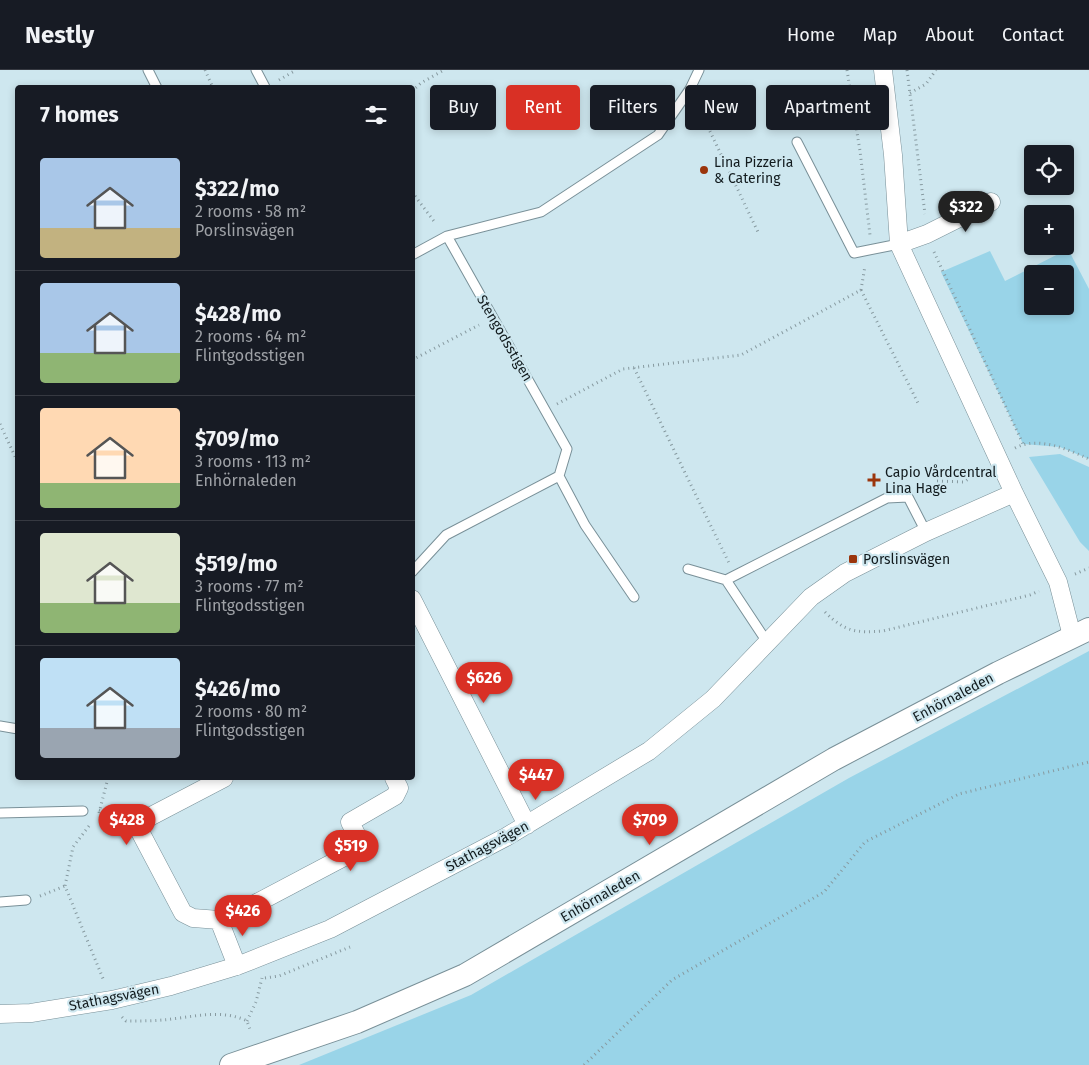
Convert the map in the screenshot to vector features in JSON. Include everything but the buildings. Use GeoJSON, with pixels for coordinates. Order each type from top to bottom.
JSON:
{"type":"FeatureCollection","features":[{"type":"Feature","properties":{"kind":"street"},"geometry":{"type":"LineString","coordinates":[[883,70],[893,155],[899,244],[1014,493],[1058,582],[1080,633]]}},
{"type":"Feature","properties":{"kind":"street"},"geometry":{"type":"LineString","coordinates":[[899,244],[927,234],[991,202]]}},
{"type":"Feature","properties":{"kind":"street","name":"Stathagsvägen"},"geometry":{"type":"LineString","coordinates":[[0,1014],[30,1013],[112,1000],[237,966],[330,929],[528,825],[649,751],[714,699],[811,596],[845,573],[926,532],[1014,493]]}},
{"type":"Feature","properties":{"kind":"street"},"geometry":{"type":"LineString","coordinates":[[415,605],[528,825]]}},
{"type":"Feature","properties":{"kind":"street","name":"Enhörnaleden"},"geometry":{"type":"LineString","coordinates":[[231,1065],[357,1022],[464,976],[834,759],[1080,633]]}},
{"type":"Feature","properties":{"kind":"street"},"geometry":{"type":"LineString","coordinates":[[220,780],[136,824],[182,913],[193,918],[219,920],[251,906],[359,849],[360,842],[350,822],[395,796],[399,788],[395,780]]}},
{"type":"Feature","properties":{"kind":"street"},"geometry":{"type":"LineString","coordinates":[[219,920],[237,966]]}},
{"type":"Feature","properties":{"kind":"lane"},"geometry":{"type":"LineString","coordinates":[[148,70],[156,85]]}},
{"type":"Feature","properties":{"kind":"lane"},"geometry":{"type":"LineString","coordinates":[[256,70],[264,85]]}},
{"type":"Feature","properties":{"kind":"lane"},"geometry":{"type":"LineString","coordinates":[[692,85],[699,70]]}},
{"type":"Feature","properties":{"kind":"lane"},"geometry":{"type":"LineString","coordinates":[[415,253],[447,236],[541,212],[658,135],[685,96]]}},
{"type":"Feature","properties":{"kind":"lane"},"geometry":{"type":"LineString","coordinates":[[797,142],[854,253],[899,244]]}},
{"type":"Feature","properties":{"kind":"lane","name":"Stengodsstigen"},"geometry":{"type":"LineString","coordinates":[[447,236],[546,410],[566,449],[559,476]]}},
{"type":"Feature","properties":{"kind":"lane"},"geometry":{"type":"LineString","coordinates":[[415,569],[446,535],[559,476],[585,525],[634,596]]}},
{"type":"Feature","properties":{"kind":"lane"},"geometry":{"type":"LineString","coordinates":[[726,580],[887,498],[908,497],[926,532]]}},
{"type":"Feature","properties":{"kind":"lane"},"geometry":{"type":"LineString","coordinates":[[688,569],[726,580],[767,642]]}},
{"type":"Feature","properties":{"kind":"lane"},"geometry":{"type":"LineString","coordinates":[[0,726],[15,728]]}},
{"type":"Feature","properties":{"kind":"lane"},"geometry":{"type":"LineString","coordinates":[[0,813],[83,811]]}},
{"type":"Feature","properties":{"kind":"lane"},"geometry":{"type":"LineString","coordinates":[[0,902],[26,900]]}},
{"type":"Feature","properties":{"kind":"path"},"geometry":{"type":"LineString","coordinates":[[205,70],[212,85]]}},
{"type":"Feature","properties":{"kind":"path"},"geometry":{"type":"LineString","coordinates":[[415,88],[444,70]]}},
{"type":"Feature","properties":{"kind":"path"},"geometry":{"type":"LineString","coordinates":[[847,70],[870,230],[861,290],[918,403]]}},
{"type":"Feature","properties":{"kind":"path"},"geometry":{"type":"LineString","coordinates":[[907,70],[927,234]]}},
{"type":"Feature","properties":{"kind":"path"},"geometry":{"type":"LineString","coordinates":[[910,93],[926,84],[936,70]]}},
{"type":"Feature","properties":{"kind":"path"},"geometry":{"type":"LineString","coordinates":[[709,130],[758,232]]}},
{"type":"Feature","properties":{"kind":"path"},"geometry":{"type":"LineString","coordinates":[[415,196],[447,236]]}},
{"type":"Feature","properties":{"kind":"path"},"geometry":{"type":"LineString","coordinates":[[942,272],[1023,444],[1060,447],[1089,459]]}},
{"type":"Feature","properties":{"kind":"path"},"geometry":{"type":"LineString","coordinates":[[546,410],[623,369],[741,355],[861,290]]}},
{"type":"Feature","properties":{"kind":"path"},"geometry":{"type":"LineString","coordinates":[[415,358],[493,318]]}},
{"type":"Feature","properties":{"kind":"path"},"geometry":{"type":"LineString","coordinates":[[634,368],[735,574]]}},
{"type":"Feature","properties":{"kind":"path"},"geometry":{"type":"LineString","coordinates":[[0,424],[15,453]]}},
{"type":"Feature","properties":{"kind":"path"},"geometry":{"type":"LineString","coordinates":[[937,481],[964,482],[998,458]]}},
{"type":"Feature","properties":{"kind":"path"},"geometry":{"type":"LineString","coordinates":[[811,596],[832,619],[846,629],[862,632],[921,623],[1030,595],[1089,568]]}},
{"type":"Feature","properties":{"kind":"path"},"geometry":{"type":"LineString","coordinates":[[584,1065],[672,980],[824,892],[865,842],[959,794],[1089,762]]}},
{"type":"Feature","properties":{"kind":"path"},"geometry":{"type":"LineString","coordinates":[[95,818],[101,810],[108,780]]}},
{"type":"Feature","properties":{"kind":"path"},"geometry":{"type":"LineString","coordinates":[[90,825],[73,847],[65,886],[116,1012],[126,1021],[218,1014],[238,1017],[247,1021]]}},
{"type":"Feature","properties":{"kind":"path"},"geometry":{"type":"LineString","coordinates":[[26,900],[65,886]]}},
{"type":"Feature","properties":{"kind":"path"},"geometry":{"type":"LineString","coordinates":[[251,1032],[247,1021],[256,1002],[262,978]]}},
{"type":"Feature","properties":{"kind":"shaded area"},"geometry":{"type":"Polygon","coordinates":[[[990,251],[1005,281],[1024,271],[1024,315],[1074,315],[1074,265],[1036,265],[1056,255],[1071,255],[1089,289],[1089,459],[1060,447],[1023,444],[941,272],[990,251]]]}},
{"type":"Feature","properties":{"kind":"shaded area"},"geometry":{"type":"Polygon","coordinates":[[[1060,454],[1089,467],[1089,551],[1080,542],[1029,457],[1060,454]]]}},
{"type":"Feature","properties":{"kind":"shaded area"},"geometry":{"type":"Polygon","coordinates":[[[1089,651],[1089,1065],[299,1065],[471,995],[849,778],[1089,651]]]}},
{"type":"Feature","properties":{"kind":"place","name":"Lina Pizzeria & Catering"},"geometry":{"type":"Point","coordinates":[704,170]}},
{"type":"Feature","properties":{"kind":"place","name":"Capio Vårdcentral Lina Hage"},"geometry":{"type":"Point","coordinates":[874,480]}},
{"type":"Feature","properties":{"kind":"place","name":"Porslinsvägen"},"geometry":{"type":"Point","coordinates":[853,559]}}]}
